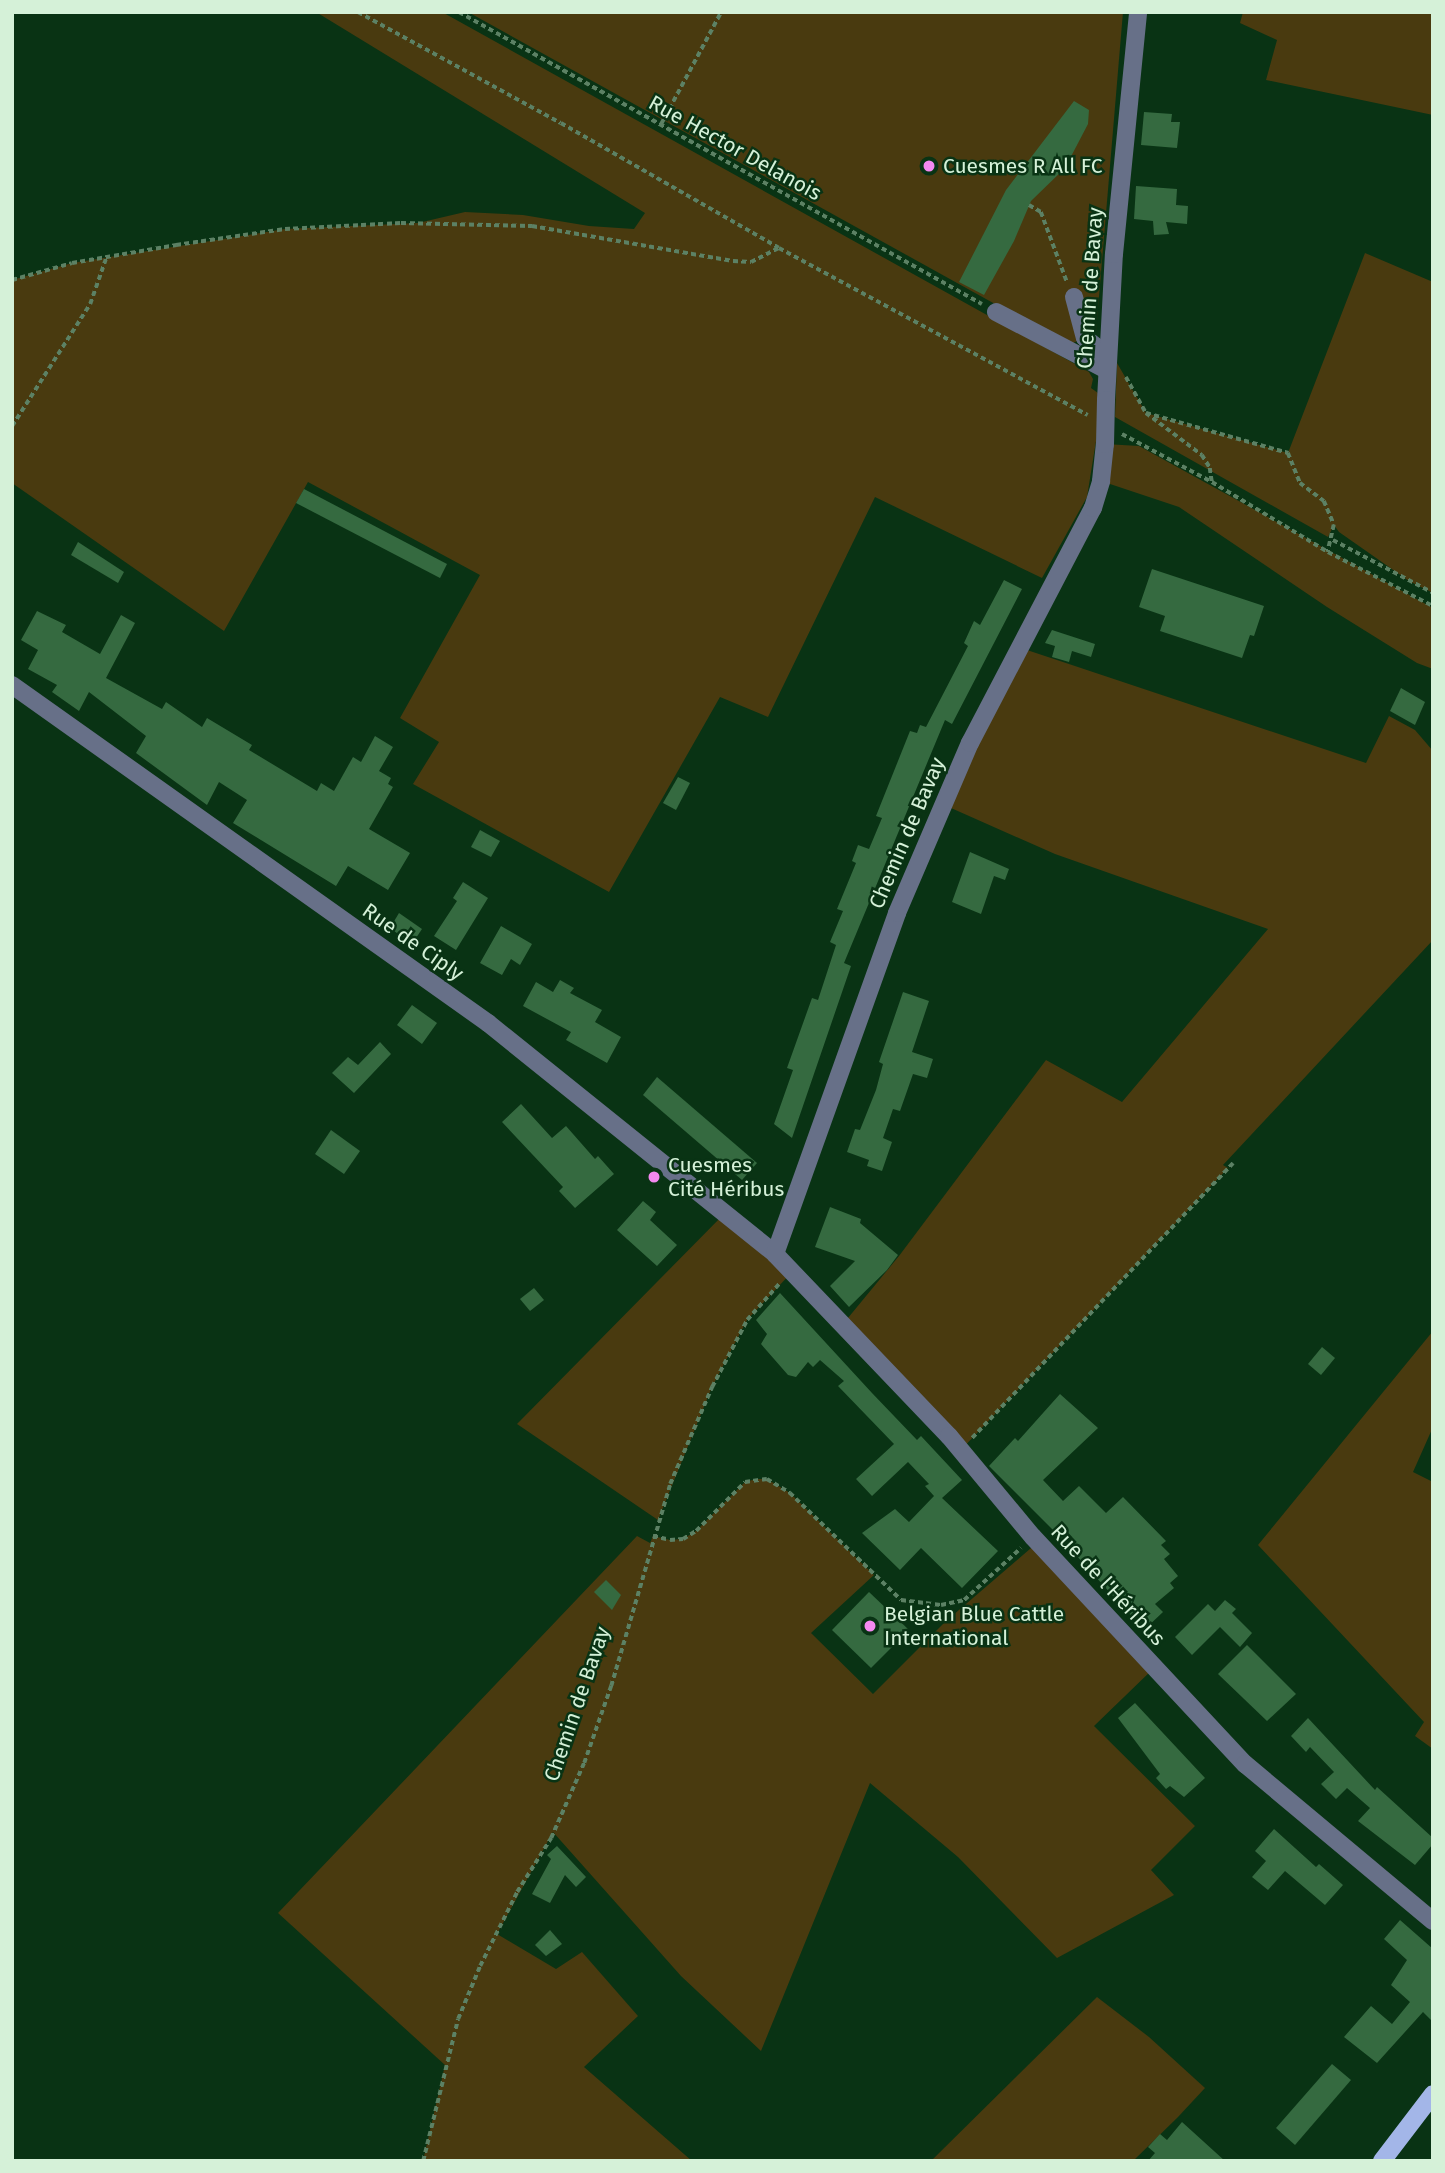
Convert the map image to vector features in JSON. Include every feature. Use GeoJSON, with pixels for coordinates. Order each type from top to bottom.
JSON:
{"type":"FeatureCollection","features":[{"type":"Feature","properties":{"kind":"main road"},"geometry":{"type":"LineString","coordinates":[[1382,2161],[1433,2094]]}},
{"type":"Feature","properties":{"kind":"street","name":"Chemin de Bavay"},"geometry":{"type":"LineString","coordinates":[[775,1254],[902,901],[970,743],[1093,508],[1101,481],[1110,437],[1106,400],[1107,363],[1124,141],[1138,12]]}},
{"type":"Feature","properties":{"kind":"street"},"geometry":{"type":"LineString","coordinates":[[1074,297],[1085,338],[1107,363]]}},
{"type":"Feature","properties":{"kind":"street"},"geometry":{"type":"LineString","coordinates":[[996,312],[1107,363]]}},
{"type":"Feature","properties":{"kind":"street","name":"Rue de Ciply"},"geometry":{"type":"LineString","coordinates":[[13,685],[488,1023],[775,1254]]}},
{"type":"Feature","properties":{"kind":"street","name":"Rue de l'Héribus"},"geometry":{"type":"LineString","coordinates":[[775,1254],[960,1451],[1034,1537],[1245,1764],[1433,1921]]}},
{"type":"Feature","properties":{"kind":"path"},"geometry":{"type":"LineString","coordinates":[[358,12],[561,123],[779,248],[1092,417]]}},
{"type":"Feature","properties":{"kind":"path","name":"Rue Hector Delanois"},"geometry":{"type":"LineString","coordinates":[[458,12],[996,312]]}},
{"type":"Feature","properties":{"kind":"path"},"geometry":{"type":"LineString","coordinates":[[660,124],[721,12]]}},
{"type":"Feature","properties":{"kind":"path"},"geometry":{"type":"LineString","coordinates":[[1029,205],[1041,212],[1074,297]]}},
{"type":"Feature","properties":{"kind":"path"},"geometry":{"type":"LineString","coordinates":[[12,279],[106,257],[285,229],[401,223],[532,226],[733,261],[751,262],[779,248]]}},
{"type":"Feature","properties":{"kind":"path"},"geometry":{"type":"LineString","coordinates":[[12,426],[90,304],[106,257]]}},
{"type":"Feature","properties":{"kind":"path"},"geometry":{"type":"LineString","coordinates":[[1107,363],[1123,371],[1146,414],[1202,455],[1210,468],[1212,482]]}},
{"type":"Feature","properties":{"kind":"path"},"geometry":{"type":"LineString","coordinates":[[1146,414],[1288,453],[1300,483],[1324,502],[1334,525],[1328,552]]}},
{"type":"Feature","properties":{"kind":"path"},"geometry":{"type":"LineString","coordinates":[[1110,437],[1212,482],[1328,552],[1433,606]]}},
{"type":"Feature","properties":{"kind":"path"},"geometry":{"type":"LineString","coordinates":[[1332,540],[1433,593]]}},
{"type":"Feature","properties":{"kind":"path"},"geometry":{"type":"LineString","coordinates":[[960,1451],[1233,1163]]}},
{"type":"Feature","properties":{"kind":"path","name":"Chemin de Bavay"},"geometry":{"type":"LineString","coordinates":[[423,2161],[458,2019],[480,1966],[517,1892],[551,1838],[584,1763],[611,1686],[670,1485],[712,1387],[747,1320],[792,1272]]}},
{"type":"Feature","properties":{"kind":"path"},"geometry":{"type":"LineString","coordinates":[[653,1536],[670,1541],[682,1539],[696,1531],[745,1482],[767,1479],[790,1493],[901,1600],[942,1605],[964,1600],[1034,1537]]}},
{"type":"Feature","properties":{"kind":"shaded area"},"geometry":{"type":"Polygon","coordinates":[[[316,12],[442,12],[1089,372],[1093,379],[1091,388],[1098,393],[1097,435],[1087,497],[1042,578],[875,497],[768,717],[720,697],[609,892],[413,784],[439,742],[400,718],[480,575],[308,482],[224,631],[12,483],[12,280],[72,263],[285,229],[418,223],[465,212],[523,215],[589,226],[634,229],[645,213],[316,12]]]}},
{"type":"Feature","properties":{"kind":"shaded area","name":"Cuesmes R All FC"},"geometry":{"type":"Polygon","coordinates":[[[468,12],[1123,12],[1096,332],[1069,345],[468,12]]]}},
{"type":"Feature","properties":{"kind":"shaded area"},"geometry":{"type":"Polygon","coordinates":[[[1243,12],[1433,12],[1433,115],[1266,80],[1277,40],[1240,23],[1243,12]]]}},
{"type":"Feature","properties":{"kind":"shaded area"},"geometry":{"type":"Polygon","coordinates":[[[1365,253],[1433,282],[1433,593],[1409,581],[1339,532],[1334,525],[1328,537],[1115,417],[1117,363],[1146,413],[1288,453],[1365,253]]]}},
{"type":"Feature","properties":{"kind":"shaded area"},"geometry":{"type":"Polygon","coordinates":[[[1105,444],[1139,446],[1433,608],[1433,669],[1417,663],[1327,607],[1179,507],[1101,481],[1105,444]]]}},
{"type":"Feature","properties":{"kind":"shaded area"},"geometry":{"type":"Polygon","coordinates":[[[1018,647],[1366,763],[1389,716],[1415,730],[1433,751],[1433,940],[1223,1165],[1228,1168],[960,1451],[843,1324],[899,1256],[1046,1060],[1122,1102],[1268,929],[1055,854],[942,804],[1018,647]]]}},
{"type":"Feature","properties":{"kind":"shaded area"},"geometry":{"type":"Polygon","coordinates":[[[725,1213],[792,1272],[747,1320],[712,1387],[658,1520],[517,1424],[725,1213]]]}},
{"type":"Feature","properties":{"kind":"shaded area"},"geometry":{"type":"Polygon","coordinates":[[[1433,1331],[1433,1427],[1413,1472],[1433,1482],[1433,1749],[1415,1736],[1424,1722],[1258,1545],[1433,1331]]]}},
{"type":"Feature","properties":{"kind":"shaded area"},"geometry":{"type":"Polygon","coordinates":[[[767,1479],[790,1493],[874,1575],[811,1633],[873,1694],[945,1622],[1038,1542],[1154,1668],[1094,1726],[1195,1826],[1151,1870],[1174,1895],[1057,1958],[958,1857],[870,1783],[761,2051],[681,1976],[553,1832],[497,1934],[556,1969],[582,1952],[638,2016],[584,2067],[692,2161],[423,2161],[445,2065],[278,1913],[637,1536],[650,1543],[653,1536],[670,1540],[683,1539],[696,1531],[745,1482],[767,1479]]]}},
{"type":"Feature","properties":{"kind":"shaded area"},"geometry":{"type":"Polygon","coordinates":[[[1097,1997],[1149,2037],[1205,2088],[1178,2117],[1133,2161],[931,2161],[1097,1997]]]}},
{"type":"Feature","properties":{"kind":"building"},"geometry":{"type":"Polygon","coordinates":[[[1074,101],[1089,110],[1088,124],[1065,168],[1031,201],[1014,241],[984,295],[959,282],[1006,190],[1074,101]]]}},
{"type":"Feature","properties":{"kind":"building"},"geometry":{"type":"Polygon","coordinates":[[[1144,112],[1172,114],[1171,122],[1180,122],[1177,148],[1141,145],[1144,112]]]}},
{"type":"Feature","properties":{"kind":"building"},"geometry":{"type":"Polygon","coordinates":[[[1136,186],[1177,189],[1176,205],[1188,206],[1187,224],[1166,222],[1169,234],[1154,235],[1153,221],[1134,219],[1136,186]]]}},
{"type":"Feature","properties":{"kind":"building"},"geometry":{"type":"Polygon","coordinates":[[[304,489],[447,564],[440,578],[296,503],[304,489]]]}},
{"type":"Feature","properties":{"kind":"building"},"geometry":{"type":"Polygon","coordinates":[[[78,542],[124,572],[118,583],[71,555],[78,542]]]}},
{"type":"Feature","properties":{"kind":"building"},"geometry":{"type":"Polygon","coordinates":[[[1152,569],[1264,606],[1254,636],[1250,635],[1242,658],[1160,631],[1165,616],[1139,607],[1152,569]]]}},
{"type":"Feature","properties":{"kind":"building"},"geometry":{"type":"Polygon","coordinates":[[[1004,580],[1022,589],[952,724],[945,720],[844,963],[851,966],[792,1138],[774,1124],[793,1070],[787,1068],[812,998],[818,1000],[836,945],[830,942],[843,911],[837,909],[856,863],[852,861],[858,845],[869,849],[882,818],[876,816],[910,731],[917,733],[920,725],[926,727],[968,646],[964,643],[974,621],[980,625],[1004,580]]]}},
{"type":"Feature","properties":{"kind":"building"},"geometry":{"type":"Polygon","coordinates":[[[37,611],[66,625],[62,632],[100,654],[121,615],[135,623],[106,678],[162,709],[166,702],[202,727],[207,718],[252,745],[249,750],[317,791],[321,783],[334,791],[353,757],[361,762],[375,736],[393,747],[379,771],[391,778],[388,784],[393,787],[369,829],[410,853],[388,890],[348,866],[336,886],[233,823],[247,800],[219,782],[207,805],[136,753],[146,736],[89,692],[79,711],[52,692],[57,685],[28,669],[38,650],[21,640],[37,611]]]}},
{"type":"Feature","properties":{"kind":"building"},"geometry":{"type":"Polygon","coordinates":[[[1052,630],[1095,644],[1091,657],[1072,651],[1069,662],[1052,657],[1055,646],[1045,643],[1052,630]]]}},
{"type":"Feature","properties":{"kind":"building"},"geometry":{"type":"Polygon","coordinates":[[[1401,688],[1425,702],[1415,725],[1390,711],[1401,688]]]}},
{"type":"Feature","properties":{"kind":"building"},"geometry":{"type":"Polygon","coordinates":[[[678,777],[690,783],[676,810],[663,803],[678,777]]]}},
{"type":"Feature","properties":{"kind":"building"},"geometry":{"type":"Polygon","coordinates":[[[480,830],[500,841],[491,857],[471,847],[480,830]]]}},
{"type":"Feature","properties":{"kind":"building"},"geometry":{"type":"Polygon","coordinates":[[[970,852],[1009,869],[1005,880],[994,876],[981,914],[952,902],[970,852]]]}},
{"type":"Feature","properties":{"kind":"building"},"geometry":{"type":"Polygon","coordinates":[[[463,882],[488,898],[456,950],[434,936],[457,901],[453,898],[463,882]]]}},
{"type":"Feature","properties":{"kind":"building"},"geometry":{"type":"Polygon","coordinates":[[[399,913],[422,929],[412,944],[390,928],[399,913]]]}},
{"type":"Feature","properties":{"kind":"building"},"geometry":{"type":"Polygon","coordinates":[[[501,926],[532,944],[520,965],[511,959],[502,975],[480,963],[501,926]]]}},
{"type":"Feature","properties":{"kind":"building"},"geometry":{"type":"Polygon","coordinates":[[[560,980],[574,988],[570,993],[602,1010],[595,1022],[621,1037],[607,1063],[566,1040],[571,1032],[523,1006],[536,982],[553,992],[560,980]]]}},
{"type":"Feature","properties":{"kind":"building"},"geometry":{"type":"Polygon","coordinates":[[[903,992],[929,1001],[912,1052],[933,1059],[927,1078],[913,1074],[900,1111],[893,1109],[883,1138],[892,1142],[882,1171],[867,1166],[869,1160],[847,1152],[855,1129],[860,1130],[876,1090],[883,1064],[879,1062],[903,992]]]}},
{"type":"Feature","properties":{"kind":"building"},"geometry":{"type":"Polygon","coordinates":[[[412,1005],[437,1023],[422,1044],[397,1025],[412,1005]]]}},
{"type":"Feature","properties":{"kind":"building"},"geometry":{"type":"Polygon","coordinates":[[[380,1042],[391,1054],[354,1093],[332,1073],[348,1057],[358,1065],[380,1042]]]}},
{"type":"Feature","properties":{"kind":"building"},"geometry":{"type":"Polygon","coordinates":[[[657,1077],[757,1163],[742,1180],[643,1095],[657,1077]]]}},
{"type":"Feature","properties":{"kind":"building"},"geometry":{"type":"Polygon","coordinates":[[[521,1104],[552,1138],[566,1126],[595,1159],[598,1156],[614,1174],[575,1208],[559,1191],[563,1187],[502,1122],[521,1104]]]}},
{"type":"Feature","properties":{"kind":"building"},"geometry":{"type":"Polygon","coordinates":[[[331,1130],[360,1151],[344,1174],[315,1154],[331,1130]]]}},
{"type":"Feature","properties":{"kind":"building"},"geometry":{"type":"Polygon","coordinates":[[[643,1201],[656,1212],[650,1220],[677,1245],[657,1266],[617,1230],[643,1201]]]}},
{"type":"Feature","properties":{"kind":"building"},"geometry":{"type":"Polygon","coordinates":[[[830,1207],[861,1219],[860,1223],[898,1255],[887,1270],[849,1307],[830,1286],[855,1261],[815,1247],[830,1207]]]}},
{"type":"Feature","properties":{"kind":"building"},"geometry":{"type":"Polygon","coordinates":[[[534,1288],[544,1300],[530,1311],[520,1299],[534,1288]]]}},
{"type":"Feature","properties":{"kind":"building"},"geometry":{"type":"Polygon","coordinates":[[[780,1293],[917,1440],[921,1436],[962,1480],[942,1498],[998,1551],[962,1588],[921,1548],[900,1570],[862,1533],[895,1509],[909,1522],[934,1496],[925,1486],[929,1484],[908,1462],[872,1496],[856,1479],[894,1444],[838,1386],[844,1381],[820,1360],[813,1367],[808,1362],[796,1377],[788,1375],[761,1344],[767,1334],[756,1320],[780,1293]]]}},
{"type":"Feature","properties":{"kind":"building"},"geometry":{"type":"Polygon","coordinates":[[[1322,1347],[1335,1358],[1321,1375],[1308,1364],[1322,1347]]]}},
{"type":"Feature","properties":{"kind":"building"},"geometry":{"type":"Polygon","coordinates":[[[1060,1394],[1098,1428],[1043,1480],[1063,1501],[1079,1486],[1106,1513],[1123,1497],[1166,1541],[1161,1545],[1170,1554],[1164,1559],[1178,1576],[1170,1583],[1174,1588],[1155,1604],[1163,1612],[1144,1630],[1055,1532],[989,1466],[1015,1438],[1018,1441],[1060,1394]]]}},
{"type":"Feature","properties":{"kind":"building"},"geometry":{"type":"Polygon","coordinates":[[[606,1580],[621,1595],[612,1610],[594,1592],[606,1580]]]}},
{"type":"Feature","properties":{"kind":"building"},"geometry":{"type":"Polygon","coordinates":[[[869,1592],[909,1630],[871,1668],[832,1630],[869,1592]]]}},
{"type":"Feature","properties":{"kind":"building"},"geometry":{"type":"Polygon","coordinates":[[[1225,1600],[1236,1609],[1232,1613],[1252,1633],[1240,1647],[1220,1627],[1192,1655],[1175,1637],[1208,1604],[1215,1611],[1225,1600]]]}},
{"type":"Feature","properties":{"kind":"building"},"geometry":{"type":"Polygon","coordinates":[[[1247,1645],[1296,1694],[1267,1721],[1218,1674],[1247,1645]]]}},
{"type":"Feature","properties":{"kind":"building"},"geometry":{"type":"Polygon","coordinates":[[[1135,1703],[1205,1778],[1184,1797],[1170,1786],[1166,1789],[1156,1778],[1160,1774],[1118,1718],[1135,1703]]]}},
{"type":"Feature","properties":{"kind":"building"},"geometry":{"type":"Polygon","coordinates":[[[1308,1718],[1375,1790],[1377,1787],[1433,1838],[1433,1844],[1415,1865],[1358,1821],[1370,1808],[1347,1788],[1336,1799],[1321,1784],[1334,1772],[1310,1747],[1306,1752],[1291,1736],[1308,1718]]]}},
{"type":"Feature","properties":{"kind":"building"},"geometry":{"type":"Polygon","coordinates":[[[1274,1829],[1316,1867],[1319,1864],[1343,1885],[1325,1905],[1285,1871],[1268,1890],[1252,1877],[1266,1861],[1255,1851],[1274,1829]]]}},
{"type":"Feature","properties":{"kind":"building"},"geometry":{"type":"Polygon","coordinates":[[[557,1846],[586,1877],[576,1887],[565,1875],[550,1903],[532,1894],[551,1859],[547,1855],[557,1846]]]}},
{"type":"Feature","properties":{"kind":"building"},"geometry":{"type":"Polygon","coordinates":[[[1400,1920],[1433,1949],[1433,2022],[1423,2012],[1377,2063],[1344,2037],[1371,2006],[1392,2024],[1410,2002],[1391,1985],[1407,1960],[1384,1939],[1400,1920]]]}},
{"type":"Feature","properties":{"kind":"building"},"geometry":{"type":"Polygon","coordinates":[[[550,1930],[562,1944],[546,1956],[535,1945],[550,1930]]]}},
{"type":"Feature","properties":{"kind":"building"},"geometry":{"type":"Polygon","coordinates":[[[1332,2064],[1351,2080],[1295,2145],[1276,2128],[1332,2064]]]}},
{"type":"Feature","properties":{"kind":"building"},"geometry":{"type":"Polygon","coordinates":[[[1182,2122],[1225,2161],[1148,2161],[1155,2153],[1148,2147],[1160,2134],[1167,2140],[1182,2122]]]}},
{"type":"Feature","properties":{"kind":"place","name":"Cuesmes R All FC"},"geometry":{"type":"Point","coordinates":[929,166]}},
{"type":"Feature","properties":{"kind":"place","name":"Cuesmes Cité Héribus"},"geometry":{"type":"Point","coordinates":[654,1177]}},
{"type":"Feature","properties":{"kind":"place","name":"Belgian Blue Cattle International"},"geometry":{"type":"Point","coordinates":[870,1626]}}]}
